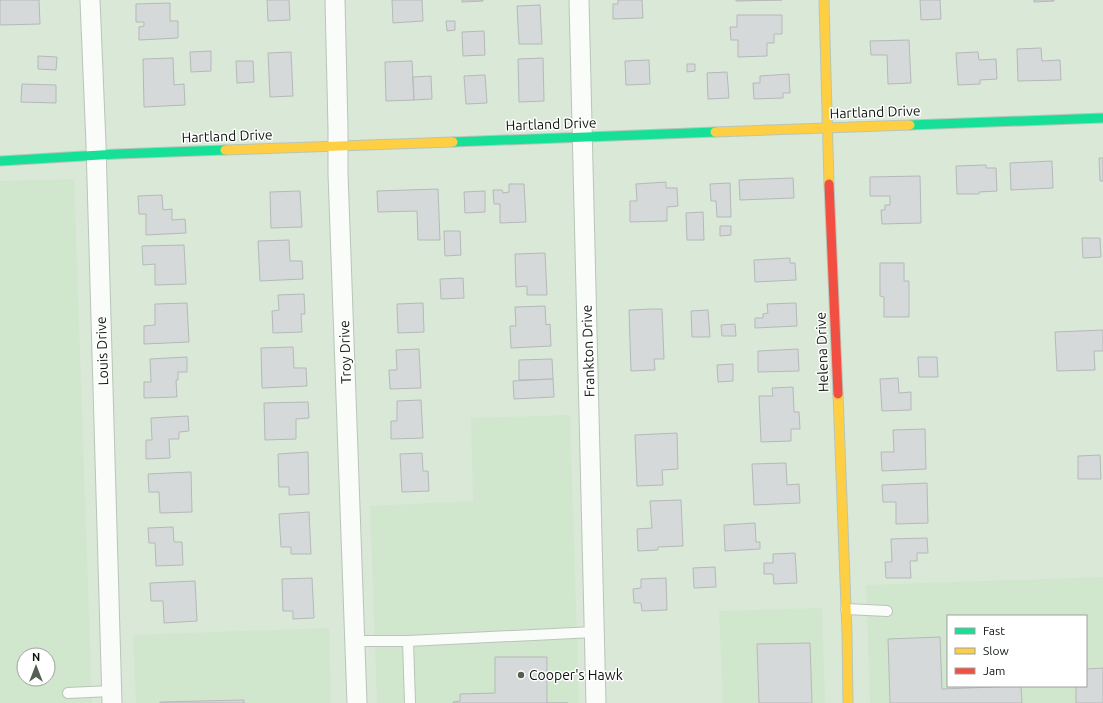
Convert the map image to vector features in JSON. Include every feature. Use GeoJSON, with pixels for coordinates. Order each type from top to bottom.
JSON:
{"type":"FeatureCollection","features":[{"type":"Feature","properties":{"kind":"street","name":"Louis Drive"},"geometry":{"type":"LineString","coordinates":[[90,0],[112,697]]}},
{"type":"Feature","properties":{"kind":"street","name":"Troy Drive"},"geometry":{"type":"LineString","coordinates":[[335,0],[338,147],[357,703]]}},
{"type":"Feature","properties":{"kind":"street","name":"Frankton Drive"},"geometry":{"type":"LineString","coordinates":[[579,0],[596,703]]}},
{"type":"Feature","properties":{"kind":"street","name":"Helena Drive"},"geometry":{"type":"LineString","coordinates":[[824,0],[827,127],[846,609],[848,703]]}},
{"type":"Feature","properties":{"kind":"street","name":"Hartland Drive"},"geometry":{"type":"LineString","coordinates":[[0,160],[827,127],[1103,118]]}},
{"type":"Feature","properties":{"kind":"lane"},"geometry":{"type":"LineString","coordinates":[[846,609],[887,610]]}},
{"type":"Feature","properties":{"kind":"lane"},"geometry":{"type":"LineString","coordinates":[[355,641],[408,641],[594,632]]}},
{"type":"Feature","properties":{"kind":"lane"},"geometry":{"type":"LineString","coordinates":[[408,641],[410,703]]}},
{"type":"Feature","properties":{"kind":"lane"},"geometry":{"type":"LineString","coordinates":[[68,693],[112,697]]}},
{"type":"Feature","properties":{"kind":"shaded area"},"geometry":{"type":"Polygon","coordinates":[[[74,179],[92,703],[0,703],[0,181],[74,179]]]}},
{"type":"Feature","properties":{"kind":"shaded area"},"geometry":{"type":"Polygon","coordinates":[[[570,415],[579,703],[377,703],[370,506],[473,501],[471,418],[570,415]]]}},
{"type":"Feature","properties":{"kind":"shaded area"},"geometry":{"type":"Polygon","coordinates":[[[1103,577],[1103,703],[870,703],[866,585],[1103,577]]]}},
{"type":"Feature","properties":{"kind":"shaded area"},"geometry":{"type":"Polygon","coordinates":[[[822,608],[825,703],[723,703],[719,611],[822,608]]]}},
{"type":"Feature","properties":{"kind":"shaded area"},"geometry":{"type":"Polygon","coordinates":[[[329,628],[331,703],[136,703],[133,635],[329,628]]]}},
{"type":"Feature","properties":{"kind":"building"},"geometry":{"type":"Polygon","coordinates":[[[0,0],[39,0],[40,24],[0,25],[0,0]]]}},
{"type":"Feature","properties":{"kind":"building"},"geometry":{"type":"Polygon","coordinates":[[[267,0],[289,0],[290,20],[268,21],[267,0]]]}},
{"type":"Feature","properties":{"kind":"building"},"geometry":{"type":"Polygon","coordinates":[[[392,0],[422,0],[423,21],[393,23],[392,0]]]}},
{"type":"Feature","properties":{"kind":"building"},"geometry":{"type":"Polygon","coordinates":[[[462,0],[483,0],[483,1],[462,2],[462,0]]]}},
{"type":"Feature","properties":{"kind":"building"},"geometry":{"type":"Polygon","coordinates":[[[618,0],[642,0],[643,18],[613,19],[613,4],[618,4],[618,0]]]}},
{"type":"Feature","properties":{"kind":"building"},"geometry":{"type":"Polygon","coordinates":[[[736,0],[782,0],[736,1],[736,0]]]}},
{"type":"Feature","properties":{"kind":"building"},"geometry":{"type":"Polygon","coordinates":[[[920,0],[940,0],[941,19],[921,20],[920,0]]]}},
{"type":"Feature","properties":{"kind":"building"},"geometry":{"type":"Polygon","coordinates":[[[1034,0],[1054,0],[1054,1],[1034,2],[1034,0]]]}},
{"type":"Feature","properties":{"kind":"building"},"geometry":{"type":"Polygon","coordinates":[[[170,3],[170,21],[178,21],[178,38],[139,40],[139,27],[144,26],[144,22],[136,22],[136,4],[170,3]]]}},
{"type":"Feature","properties":{"kind":"building"},"geometry":{"type":"Polygon","coordinates":[[[540,5],[542,44],[519,44],[517,6],[540,5]]]}},
{"type":"Feature","properties":{"kind":"building"},"geometry":{"type":"Polygon","coordinates":[[[737,15],[782,15],[782,34],[774,34],[774,43],[767,43],[767,56],[738,57],[738,40],[731,40],[730,27],[737,27],[737,15]]]}},
{"type":"Feature","properties":{"kind":"building"},"geometry":{"type":"Polygon","coordinates":[[[446,21],[455,21],[455,30],[447,31],[446,21]]]}},
{"type":"Feature","properties":{"kind":"building"},"geometry":{"type":"Polygon","coordinates":[[[484,31],[485,55],[463,56],[462,32],[484,31]]]}},
{"type":"Feature","properties":{"kind":"building"},"geometry":{"type":"Polygon","coordinates":[[[909,40],[911,83],[888,84],[887,55],[871,55],[870,41],[909,40]]]}},
{"type":"Feature","properties":{"kind":"building"},"geometry":{"type":"Polygon","coordinates":[[[1041,48],[1042,61],[1060,60],[1061,80],[1018,81],[1017,49],[1041,48]]]}},
{"type":"Feature","properties":{"kind":"building"},"geometry":{"type":"Polygon","coordinates":[[[211,51],[211,71],[191,72],[190,52],[211,51]]]}},
{"type":"Feature","properties":{"kind":"building"},"geometry":{"type":"Polygon","coordinates":[[[291,52],[293,96],[270,97],[268,53],[291,52]]]}},
{"type":"Feature","properties":{"kind":"building"},"geometry":{"type":"Polygon","coordinates":[[[978,52],[979,60],[996,59],[997,79],[980,80],[980,84],[958,85],[956,53],[978,52]]]}},
{"type":"Feature","properties":{"kind":"building"},"geometry":{"type":"Polygon","coordinates":[[[38,56],[57,57],[56,70],[38,69],[38,56]]]}},
{"type":"Feature","properties":{"kind":"building"},"geometry":{"type":"Polygon","coordinates":[[[173,58],[174,85],[184,84],[185,105],[144,107],[143,59],[173,58]]]}},
{"type":"Feature","properties":{"kind":"building"},"geometry":{"type":"Polygon","coordinates":[[[543,58],[544,101],[519,102],[518,59],[543,58]]]}},
{"type":"Feature","properties":{"kind":"building"},"geometry":{"type":"Polygon","coordinates":[[[649,60],[650,84],[626,85],[625,61],[649,60]]]}},
{"type":"Feature","properties":{"kind":"building"},"geometry":{"type":"Polygon","coordinates":[[[236,61],[253,61],[254,82],[237,83],[236,61]]]}},
{"type":"Feature","properties":{"kind":"building"},"geometry":{"type":"Polygon","coordinates":[[[412,61],[414,100],[386,101],[385,62],[412,61]]]}},
{"type":"Feature","properties":{"kind":"building"},"geometry":{"type":"Polygon","coordinates":[[[687,64],[695,64],[695,71],[687,72],[687,64]]]}},
{"type":"Feature","properties":{"kind":"building"},"geometry":{"type":"Polygon","coordinates":[[[727,72],[729,98],[708,99],[707,73],[727,72]]]}},
{"type":"Feature","properties":{"kind":"building"},"geometry":{"type":"Polygon","coordinates":[[[789,74],[790,93],[783,93],[783,98],[754,99],[753,83],[760,83],[760,76],[789,74]]]}},
{"type":"Feature","properties":{"kind":"building"},"geometry":{"type":"Polygon","coordinates":[[[485,75],[487,103],[466,104],[464,76],[485,75]]]}},
{"type":"Feature","properties":{"kind":"building"},"geometry":{"type":"Polygon","coordinates":[[[431,76],[432,99],[414,100],[413,77],[431,76]]]}},
{"type":"Feature","properties":{"kind":"building"},"geometry":{"type":"Polygon","coordinates":[[[22,84],[56,85],[56,103],[21,102],[22,84]]]}},
{"type":"Feature","properties":{"kind":"building"},"geometry":{"type":"Polygon","coordinates":[[[1099,158],[1103,158],[1103,181],[1100,181],[1099,158]]]}},
{"type":"Feature","properties":{"kind":"building"},"geometry":{"type":"Polygon","coordinates":[[[1052,161],[1053,188],[1011,190],[1010,163],[1052,161]]]}},
{"type":"Feature","properties":{"kind":"building"},"geometry":{"type":"Polygon","coordinates":[[[986,165],[986,168],[996,168],[997,191],[979,192],[979,194],[957,194],[956,166],[986,165]]]}},
{"type":"Feature","properties":{"kind":"building"},"geometry":{"type":"Polygon","coordinates":[[[920,176],[921,223],[882,224],[881,210],[885,210],[885,205],[890,205],[890,196],[870,196],[870,177],[920,176]]]}},
{"type":"Feature","properties":{"kind":"building"},"geometry":{"type":"Polygon","coordinates":[[[793,178],[794,198],[740,200],[739,180],[793,178]]]}},
{"type":"Feature","properties":{"kind":"building"},"geometry":{"type":"Polygon","coordinates":[[[666,182],[666,188],[677,188],[678,206],[667,207],[667,221],[630,222],[630,201],[637,201],[636,184],[666,182]]]}},
{"type":"Feature","properties":{"kind":"building"},"geometry":{"type":"Polygon","coordinates":[[[730,183],[731,217],[717,217],[716,201],[711,201],[710,184],[730,183]]]}},
{"type":"Feature","properties":{"kind":"building"},"geometry":{"type":"Polygon","coordinates":[[[509,184],[524,184],[526,222],[500,223],[500,204],[494,204],[493,190],[502,190],[503,193],[509,192],[509,184]]]}},
{"type":"Feature","properties":{"kind":"building"},"geometry":{"type":"Polygon","coordinates":[[[438,189],[440,240],[418,240],[417,211],[378,212],[377,191],[438,189]]]}},
{"type":"Feature","properties":{"kind":"building"},"geometry":{"type":"Polygon","coordinates":[[[300,191],[302,227],[271,228],[270,192],[300,191]]]}},
{"type":"Feature","properties":{"kind":"building"},"geometry":{"type":"Polygon","coordinates":[[[485,191],[485,212],[465,213],[464,192],[485,191]]]}},
{"type":"Feature","properties":{"kind":"building"},"geometry":{"type":"Polygon","coordinates":[[[162,195],[163,210],[172,209],[172,220],[185,219],[186,233],[146,235],[146,214],[139,214],[138,196],[162,195]]]}},
{"type":"Feature","properties":{"kind":"building"},"geometry":{"type":"Polygon","coordinates":[[[703,212],[704,240],[687,240],[686,213],[703,212]]]}},
{"type":"Feature","properties":{"kind":"building"},"geometry":{"type":"Polygon","coordinates":[[[720,226],[731,226],[731,235],[720,236],[720,226]]]}},
{"type":"Feature","properties":{"kind":"building"},"geometry":{"type":"Polygon","coordinates":[[[444,231],[460,231],[461,255],[445,256],[444,231]]]}},
{"type":"Feature","properties":{"kind":"building"},"geometry":{"type":"Polygon","coordinates":[[[1082,238],[1100,238],[1101,257],[1083,258],[1082,238]]]}},
{"type":"Feature","properties":{"kind":"building"},"geometry":{"type":"Polygon","coordinates":[[[289,240],[290,261],[302,261],[303,279],[260,281],[258,241],[289,240]]]}},
{"type":"Feature","properties":{"kind":"building"},"geometry":{"type":"Polygon","coordinates":[[[184,245],[186,284],[155,285],[155,264],[143,265],[142,246],[184,245]]]}},
{"type":"Feature","properties":{"kind":"building"},"geometry":{"type":"Polygon","coordinates":[[[545,253],[547,295],[527,295],[527,286],[516,287],[515,254],[545,253]]]}},
{"type":"Feature","properties":{"kind":"building"},"geometry":{"type":"Polygon","coordinates":[[[790,258],[790,263],[795,263],[796,280],[755,282],[754,260],[790,258]]]}},
{"type":"Feature","properties":{"kind":"building"},"geometry":{"type":"Polygon","coordinates":[[[880,263],[904,263],[904,281],[909,281],[909,317],[884,317],[884,297],[880,296],[880,263]]]}},
{"type":"Feature","properties":{"kind":"building"},"geometry":{"type":"Polygon","coordinates":[[[463,278],[464,298],[441,299],[440,279],[463,278]]]}},
{"type":"Feature","properties":{"kind":"building"},"geometry":{"type":"Polygon","coordinates":[[[304,294],[305,314],[301,314],[302,332],[273,333],[272,311],[279,310],[278,295],[304,294]]]}},
{"type":"Feature","properties":{"kind":"building"},"geometry":{"type":"Polygon","coordinates":[[[187,303],[189,342],[144,344],[144,326],[155,325],[155,304],[187,303]]]}},
{"type":"Feature","properties":{"kind":"building"},"geometry":{"type":"Polygon","coordinates":[[[423,303],[424,332],[398,333],[397,304],[423,303]]]}},
{"type":"Feature","properties":{"kind":"building"},"geometry":{"type":"Polygon","coordinates":[[[796,303],[797,326],[755,328],[755,318],[763,318],[763,314],[768,313],[767,304],[796,303]]]}},
{"type":"Feature","properties":{"kind":"building"},"geometry":{"type":"Polygon","coordinates":[[[545,306],[546,325],[550,324],[551,346],[511,348],[510,326],[516,326],[515,307],[545,306]]]}},
{"type":"Feature","properties":{"kind":"building"},"geometry":{"type":"Polygon","coordinates":[[[662,309],[664,359],[654,359],[655,370],[631,371],[629,310],[662,309]]]}},
{"type":"Feature","properties":{"kind":"building"},"geometry":{"type":"Polygon","coordinates":[[[708,310],[710,337],[692,337],[691,311],[708,310]]]}},
{"type":"Feature","properties":{"kind":"building"},"geometry":{"type":"Polygon","coordinates":[[[735,324],[736,336],[722,336],[721,325],[735,324]]]}},
{"type":"Feature","properties":{"kind":"building"},"geometry":{"type":"Polygon","coordinates":[[[1103,330],[1103,351],[1094,351],[1095,370],[1057,371],[1055,332],[1103,330]]]}},
{"type":"Feature","properties":{"kind":"building"},"geometry":{"type":"Polygon","coordinates":[[[293,347],[294,368],[306,368],[307,386],[262,388],[261,348],[293,347]]]}},
{"type":"Feature","properties":{"kind":"building"},"geometry":{"type":"Polygon","coordinates":[[[419,349],[421,388],[390,389],[389,370],[397,370],[396,350],[419,349]]]}},
{"type":"Feature","properties":{"kind":"building"},"geometry":{"type":"Polygon","coordinates":[[[798,349],[799,371],[758,372],[758,351],[798,349]]]}},
{"type":"Feature","properties":{"kind":"building"},"geometry":{"type":"Polygon","coordinates":[[[187,357],[187,372],[178,372],[178,380],[176,380],[177,397],[144,398],[144,382],[151,382],[150,359],[187,357]]]}},
{"type":"Feature","properties":{"kind":"building"},"geometry":{"type":"Polygon","coordinates":[[[918,357],[937,357],[938,377],[919,377],[918,357]]]}},
{"type":"Feature","properties":{"kind":"building"},"geometry":{"type":"Polygon","coordinates":[[[552,359],[553,379],[519,380],[519,360],[552,359]]]}},
{"type":"Feature","properties":{"kind":"building"},"geometry":{"type":"Polygon","coordinates":[[[733,364],[733,381],[718,382],[717,365],[733,364]]]}},
{"type":"Feature","properties":{"kind":"building"},"geometry":{"type":"Polygon","coordinates":[[[898,378],[899,393],[911,392],[911,410],[882,411],[880,379],[898,378]]]}},
{"type":"Feature","properties":{"kind":"building"},"geometry":{"type":"Polygon","coordinates":[[[553,379],[554,397],[514,399],[513,381],[553,379]]]}},
{"type":"Feature","properties":{"kind":"building"},"geometry":{"type":"Polygon","coordinates":[[[793,387],[794,412],[799,412],[800,429],[791,429],[791,441],[761,442],[759,396],[773,396],[772,388],[793,387]]]}},
{"type":"Feature","properties":{"kind":"building"},"geometry":{"type":"Polygon","coordinates":[[[421,400],[423,438],[391,439],[391,421],[397,421],[397,401],[421,400]]]}},
{"type":"Feature","properties":{"kind":"building"},"geometry":{"type":"Polygon","coordinates":[[[308,402],[309,418],[296,419],[296,439],[265,440],[264,403],[308,402]]]}},
{"type":"Feature","properties":{"kind":"building"},"geometry":{"type":"Polygon","coordinates":[[[188,416],[189,431],[179,432],[179,439],[169,439],[170,458],[146,459],[146,440],[152,440],[151,418],[188,416]]]}},
{"type":"Feature","properties":{"kind":"building"},"geometry":{"type":"Polygon","coordinates":[[[925,429],[926,469],[882,471],[881,452],[894,452],[893,430],[925,429]]]}},
{"type":"Feature","properties":{"kind":"building"},"geometry":{"type":"Polygon","coordinates":[[[677,433],[678,469],[662,470],[663,485],[637,486],[635,435],[677,433]]]}},
{"type":"Feature","properties":{"kind":"building"},"geometry":{"type":"Polygon","coordinates":[[[308,452],[309,494],[289,495],[289,487],[279,487],[278,454],[308,452]]]}},
{"type":"Feature","properties":{"kind":"building"},"geometry":{"type":"Polygon","coordinates":[[[422,453],[423,471],[428,471],[429,491],[402,492],[400,454],[422,453]]]}},
{"type":"Feature","properties":{"kind":"building"},"geometry":{"type":"Polygon","coordinates":[[[1100,455],[1101,479],[1078,479],[1078,456],[1100,455]]]}},
{"type":"Feature","properties":{"kind":"building"},"geometry":{"type":"Polygon","coordinates":[[[786,463],[787,485],[799,484],[800,503],[754,505],[752,464],[786,463]]]}},
{"type":"Feature","properties":{"kind":"building"},"geometry":{"type":"Polygon","coordinates":[[[191,472],[192,512],[160,513],[159,492],[149,492],[148,474],[191,472]]]}},
{"type":"Feature","properties":{"kind":"building"},"geometry":{"type":"Polygon","coordinates":[[[927,483],[928,523],[896,524],[896,502],[883,502],[882,485],[927,483]]]}},
{"type":"Feature","properties":{"kind":"building"},"geometry":{"type":"Polygon","coordinates":[[[681,500],[683,546],[658,547],[658,550],[638,551],[637,529],[652,528],[650,501],[681,500]]]}},
{"type":"Feature","properties":{"kind":"building"},"geometry":{"type":"Polygon","coordinates":[[[309,512],[311,554],[291,554],[291,547],[281,547],[279,514],[309,512]]]}},
{"type":"Feature","properties":{"kind":"building"},"geometry":{"type":"Polygon","coordinates":[[[755,523],[756,542],[760,542],[760,549],[725,551],[724,525],[755,523]]]}},
{"type":"Feature","properties":{"kind":"building"},"geometry":{"type":"Polygon","coordinates":[[[173,527],[174,542],[182,542],[183,565],[156,566],[155,543],[149,543],[148,528],[173,527]]]}},
{"type":"Feature","properties":{"kind":"building"},"geometry":{"type":"Polygon","coordinates":[[[927,538],[928,553],[917,553],[917,561],[910,561],[911,578],[886,578],[885,562],[892,562],[891,539],[927,538]]]}},
{"type":"Feature","properties":{"kind":"building"},"geometry":{"type":"Polygon","coordinates":[[[795,553],[797,583],[774,584],[773,574],[764,574],[764,563],[773,563],[773,554],[795,553]]]}},
{"type":"Feature","properties":{"kind":"building"},"geometry":{"type":"Polygon","coordinates":[[[715,567],[716,587],[694,588],[693,568],[715,567]]]}},
{"type":"Feature","properties":{"kind":"building"},"geometry":{"type":"Polygon","coordinates":[[[312,578],[314,618],[293,619],[293,611],[283,611],[282,579],[312,578]]]}},
{"type":"Feature","properties":{"kind":"building"},"geometry":{"type":"Polygon","coordinates":[[[666,578],[667,610],[642,611],[641,603],[634,603],[633,589],[641,588],[641,579],[666,578]]]}},
{"type":"Feature","properties":{"kind":"building"},"geometry":{"type":"Polygon","coordinates":[[[195,581],[197,621],[164,623],[163,601],[151,601],[150,583],[195,581]]]}},
{"type":"Feature","properties":{"kind":"building"},"geometry":{"type":"Polygon","coordinates":[[[940,637],[942,689],[1021,687],[1022,703],[890,703],[888,639],[940,637]]]}},
{"type":"Feature","properties":{"kind":"building"},"geometry":{"type":"Polygon","coordinates":[[[810,643],[812,703],[759,703],[757,644],[810,643]]]}},
{"type":"Feature","properties":{"kind":"building","name":"Cooper's Hawk"},"geometry":{"type":"Polygon","coordinates":[[[495,657],[547,657],[547,703],[453,703],[460,701],[460,694],[495,693],[495,657]]]}},
{"type":"Feature","properties":{"kind":"building"},"geometry":{"type":"Polygon","coordinates":[[[1103,668],[1103,703],[1076,703],[1076,687],[1087,687],[1087,669],[1103,668]]]}},
{"type":"Feature","properties":{"kind":"building"},"geometry":{"type":"Polygon","coordinates":[[[244,700],[244,703],[160,703],[160,702],[244,700]]]}},
{"type":"Feature","properties":{"kind":"traffic: fast"},"geometry":{"type":"LineString","coordinates":[[910,125],[1103,118]]}},
{"type":"Feature","properties":{"kind":"traffic: fast"},"geometry":{"type":"LineString","coordinates":[[453,142],[715,132]]}},
{"type":"Feature","properties":{"kind":"traffic: fast"},"geometry":{"type":"LineString","coordinates":[[0,161],[117,154],[225,150]]}},
{"type":"Feature","properties":{"kind":"traffic: slow"},"geometry":{"type":"LineString","coordinates":[[824,0],[829,184]]}},
{"type":"Feature","properties":{"kind":"traffic: slow"},"geometry":{"type":"LineString","coordinates":[[715,132],[910,125]]}},
{"type":"Feature","properties":{"kind":"traffic: slow"},"geometry":{"type":"LineString","coordinates":[[225,150],[453,142]]}},
{"type":"Feature","properties":{"kind":"traffic: slow"},"geometry":{"type":"LineString","coordinates":[[838,394],[847,633],[848,703]]}},
{"type":"Feature","properties":{"kind":"traffic: jam"},"geometry":{"type":"LineString","coordinates":[[829,184],[838,394]]}},
{"type":"Feature","properties":{"kind":"place","name":"Cooper's Hawk"},"geometry":{"type":"Point","coordinates":[521,675]}}]}
